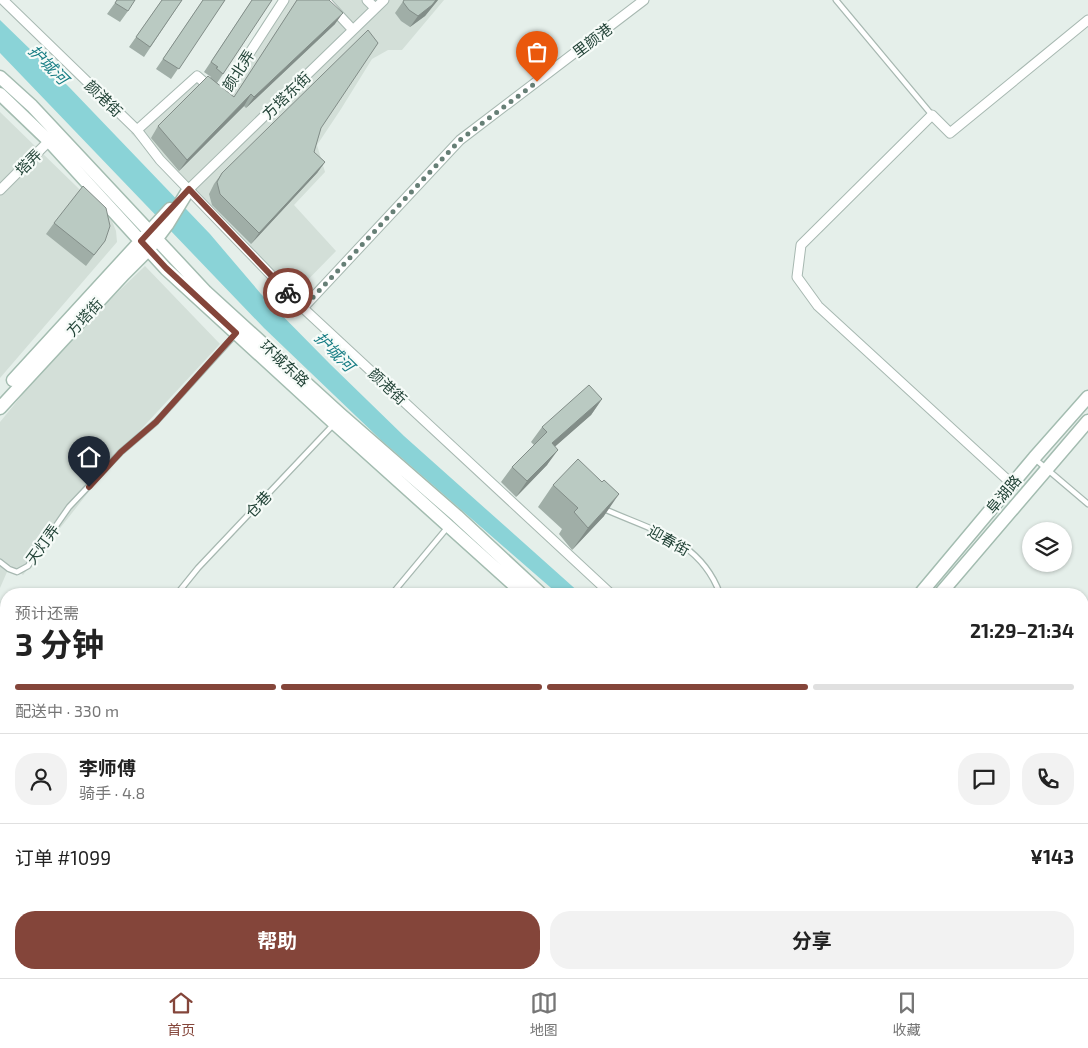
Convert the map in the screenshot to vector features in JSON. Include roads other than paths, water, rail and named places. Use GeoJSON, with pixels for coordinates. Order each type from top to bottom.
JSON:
{"type":"FeatureCollection","features":[{"type":"Feature","properties":{"kind":"main road","name":"环城东路"},"geometry":{"type":"LineString","coordinates":[[0,76],[32,106],[53,137]]}},
{"type":"Feature","properties":{"kind":"main road","name":"环城东路"},"geometry":{"type":"LineString","coordinates":[[0,94],[53,137],[149,241],[206,292],[240,329],[337,419],[453,521],[534,588]]}},
{"type":"Feature","properties":{"kind":"main road","name":"方塔街"},"geometry":{"type":"LineString","coordinates":[[0,408],[124,274],[189,189]]}},
{"type":"Feature","properties":{"kind":"main road","name":"方塔街"},"geometry":{"type":"LineString","coordinates":[[0,395],[149,241]]}},
{"type":"Feature","properties":{"kind":"main road","name":"阜湖路"},"geometry":{"type":"LineString","coordinates":[[925,588],[1088,397]]}},
{"type":"Feature","properties":{"kind":"main road","name":"阜湖路"},"geometry":{"type":"LineString","coordinates":[[945,588],[1088,421]]}},
{"type":"Feature","properties":{"kind":"main road","name":"环城东路"},"geometry":{"type":"LineString","coordinates":[[453,521],[518,588]]}},
{"type":"Feature","properties":{"kind":"street","name":"颜港街"},"geometry":{"type":"LineString","coordinates":[[3,0],[137,130],[160,160],[303,308],[605,588]]}},
{"type":"Feature","properties":{"kind":"street","name":"颜北弄"},"geometry":{"type":"LineString","coordinates":[[137,130],[198,76],[221,96],[284,0]]}},
{"type":"Feature","properties":{"kind":"street"},"geometry":{"type":"LineString","coordinates":[[325,0],[353,30]]}},
{"type":"Feature","properties":{"kind":"street"},"geometry":{"type":"LineString","coordinates":[[367,0],[375,8]]}},
{"type":"Feature","properties":{"kind":"street","name":"方塔东街"},"geometry":{"type":"LineString","coordinates":[[189,189],[384,0]]}},
{"type":"Feature","properties":{"kind":"street","name":"里颜港"},"geometry":{"type":"LineString","coordinates":[[303,308],[460,140],[644,0]]}},
{"type":"Feature","properties":{"kind":"street"},"geometry":{"type":"LineString","coordinates":[[1012,484],[818,306],[797,277],[801,245],[932,115],[950,133],[1088,20]]}},
{"type":"Feature","properties":{"kind":"street","name":"塔弄"},"geometry":{"type":"LineString","coordinates":[[0,190],[53,137]]}},
{"type":"Feature","properties":{"kind":"lane"},"geometry":{"type":"LineString","coordinates":[[836,0],[932,115]]}},
{"type":"Feature","properties":{"kind":"lane","name":"天灯弄"},"geometry":{"type":"LineString","coordinates":[[0,562],[17,572],[28,566],[69,507],[121,452],[156,422],[240,329]]}},
{"type":"Feature","properties":{"kind":"lane","name":"仓巷"},"geometry":{"type":"LineString","coordinates":[[182,588],[198,568],[337,419]]}},
{"type":"Feature","properties":{"kind":"lane"},"geometry":{"type":"LineString","coordinates":[[1034,458],[1088,504]]}},
{"type":"Feature","properties":{"kind":"lane","name":"迎春街"},"geometry":{"type":"LineString","coordinates":[[599,506],[677,540],[696,555],[718,588]]}},
{"type":"Feature","properties":{"kind":"lane"},"geometry":{"type":"LineString","coordinates":[[397,588],[453,521]]}},
{"type":"Feature","properties":{"kind":"water"},"geometry":{"type":"Polygon","coordinates":[[[0,20],[69,87],[210,234],[261,294],[330,364],[404,436],[574,588],[551,588],[381,440],[264,328],[0,53],[0,20]]]}},
{"type":"Feature","properties":{"kind":"water label","name":"护城河"},"geometry":{"type":"Point","coordinates":[49,64]}},
{"type":"Feature","properties":{"kind":"water label","name":"护城河"},"geometry":{"type":"Point","coordinates":[335,351]}}]}
